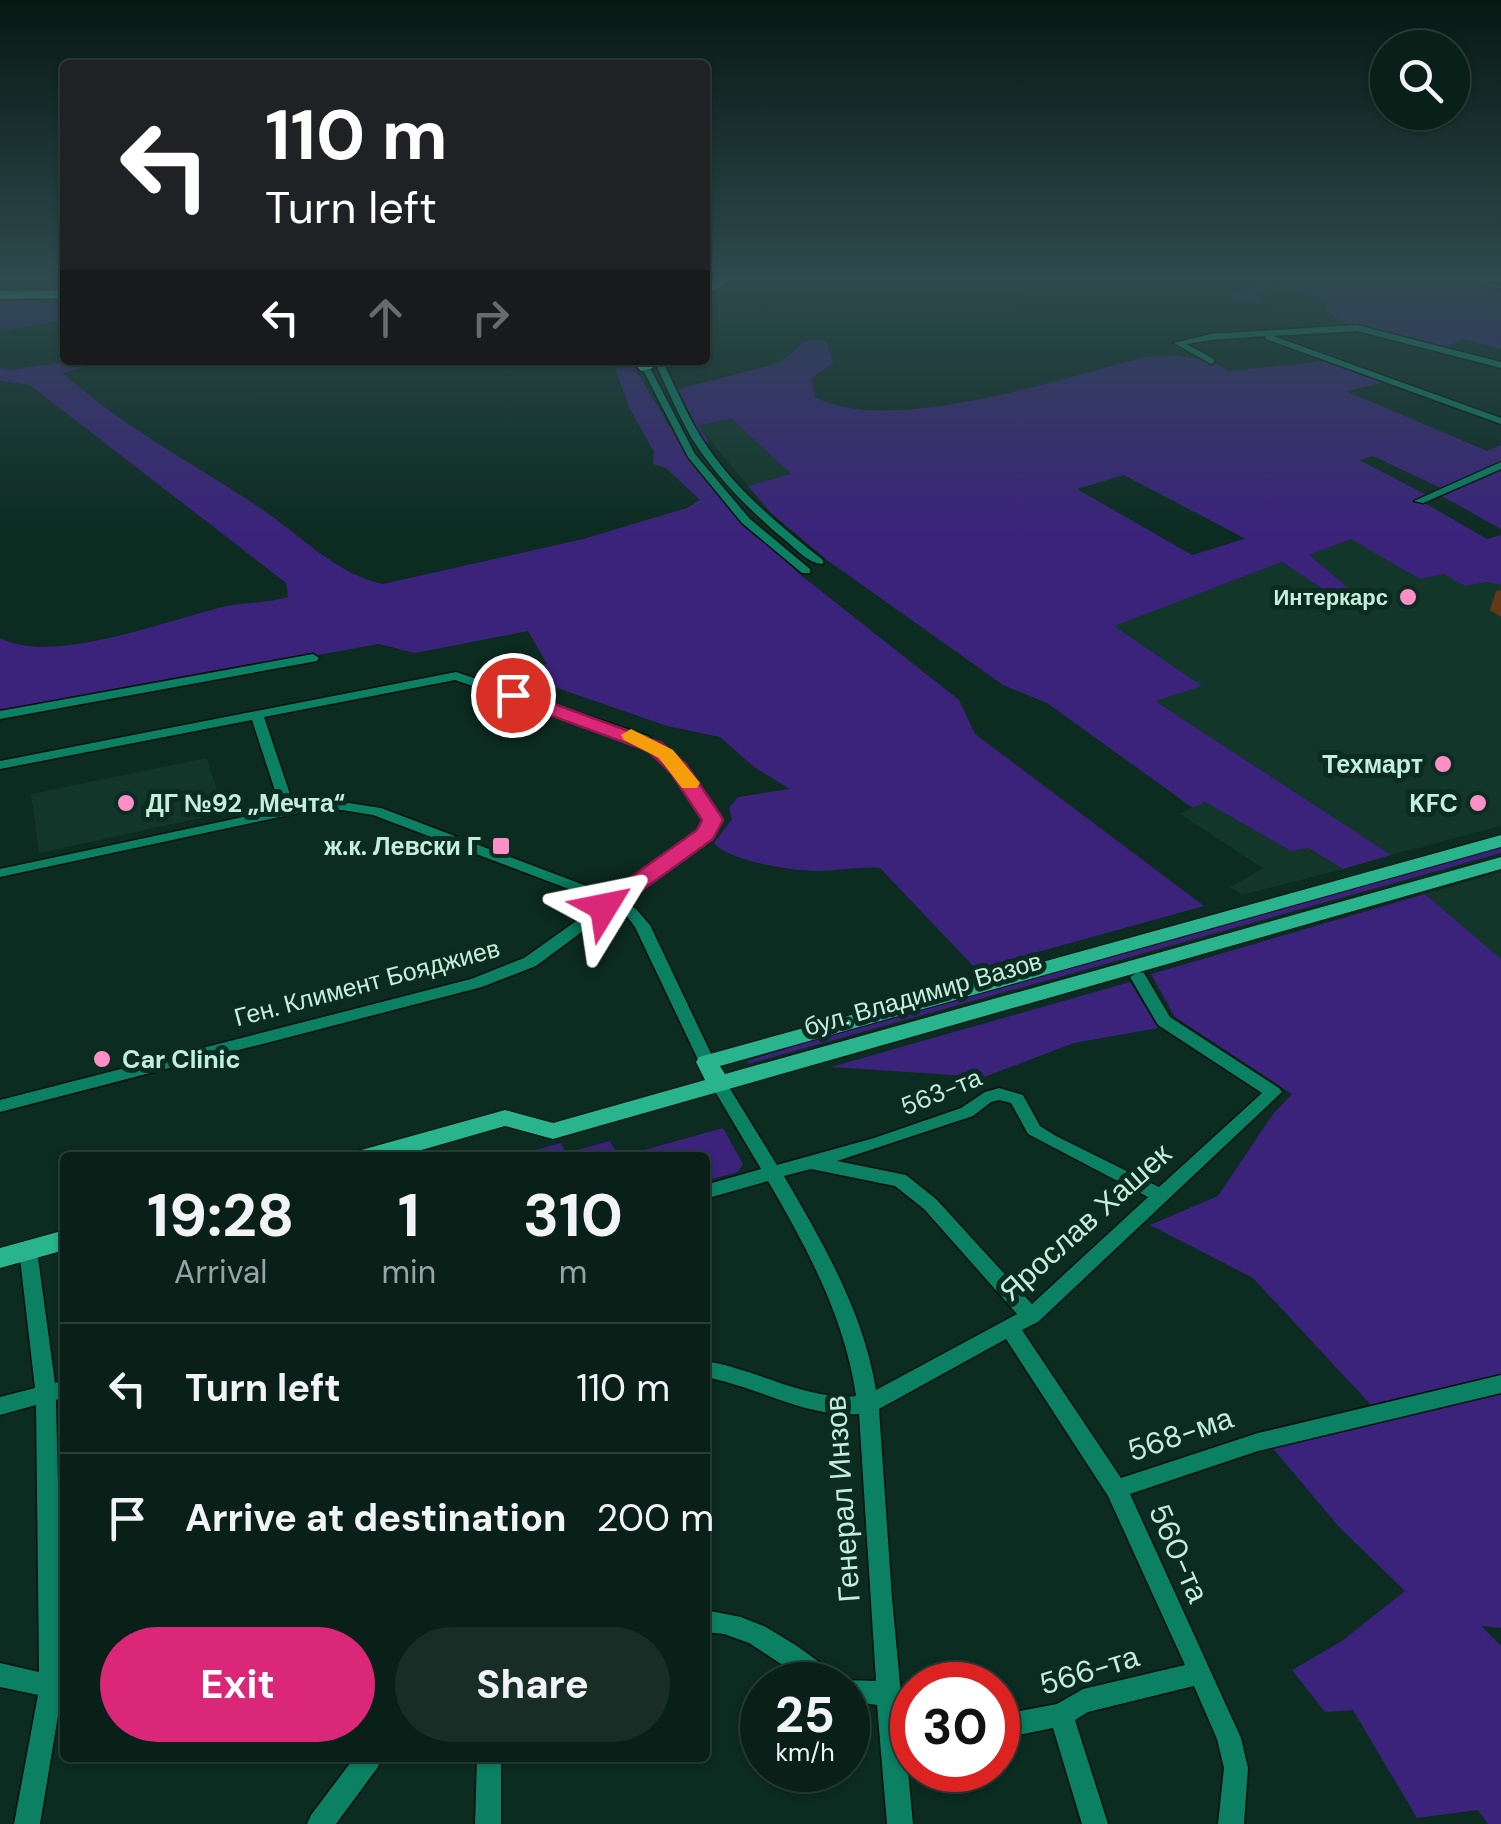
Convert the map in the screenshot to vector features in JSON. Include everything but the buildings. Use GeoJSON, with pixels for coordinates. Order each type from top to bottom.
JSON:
{"type":"FeatureCollection","features":[{"type":"Feature","properties":{"kind":"main road","name":"бул. Владимир Вазов"},"geometry":{"type":"LineString","coordinates":[[383,1152],[505,1118],[553,1131],[713,1072],[1501,841]]}},
{"type":"Feature","properties":{"kind":"main road","name":"бул. Владимир Вазов"},"geometry":{"type":"LineString","coordinates":[[713,1072],[1501,863]]}},
{"type":"Feature","properties":{"kind":"main road"},"geometry":{"type":"LineString","coordinates":[[0,1258],[60,1241]]}},
{"type":"Feature","properties":{"kind":"street"},"geometry":{"type":"LineString","coordinates":[[1344,364],[1501,420]]}},
{"type":"Feature","properties":{"kind":"street"},"geometry":{"type":"LineString","coordinates":[[647,365],[691,455],[746,521],[806,571]]}},
{"type":"Feature","properties":{"kind":"street"},"geometry":{"type":"LineString","coordinates":[[648,365],[715,464],[762,514],[819,562]]}},
{"type":"Feature","properties":{"kind":"street"},"geometry":{"type":"LineString","coordinates":[[1419,502],[1501,465]]}},
{"type":"Feature","properties":{"kind":"street"},"geometry":{"type":"LineString","coordinates":[[0,715],[313,658]]}},
{"type":"Feature","properties":{"kind":"street","name":"Ген. Климент Бояджиев"},"geometry":{"type":"LineString","coordinates":[[0,765],[456,676],[643,740],[672,760],[712,820],[706,834],[530,962],[476,983],[0,1106]]}},
{"type":"Feature","properties":{"kind":"street"},"geometry":{"type":"LineString","coordinates":[[257,715],[289,811]]}},
{"type":"Feature","properties":{"kind":"street"},"geometry":{"type":"LineString","coordinates":[[0,873],[289,811],[342,806],[376,811],[613,901]]}},
{"type":"Feature","properties":{"kind":"street","name":"Генерал Инзов"},"geometry":{"type":"LineString","coordinates":[[613,901],[638,919],[713,1072],[774,1174],[848,1324],[869,1404],[890,1704]]}},
{"type":"Feature","properties":{"kind":"street","name":"Ярослав Хашек"},"geometry":{"type":"LineString","coordinates":[[869,1404],[1031,1316],[1273,1092],[1164,1021],[1138,976]]}},
{"type":"Feature","properties":{"kind":"street","name":"563-та"},"geometry":{"type":"LineString","coordinates":[[710,1191],[813,1163],[968,1112],[985,1098],[999,1094],[1016,1100],[1034,1130],[1159,1195]]}},
{"type":"Feature","properties":{"kind":"street"},"geometry":{"type":"LineString","coordinates":[[813,1163],[900,1180],[930,1204],[1031,1316]]}},
{"type":"Feature","properties":{"kind":"street"},"geometry":{"type":"LineString","coordinates":[[27,1824],[55,1694],[56,1391],[28,1250]]}},
{"type":"Feature","properties":{"kind":"street","name":"560-та"},"geometry":{"type":"LineString","coordinates":[[1010,1329],[1116,1489],[1199,1673],[1228,1738],[1236,1768],[1231,1824]]}},
{"type":"Feature","properties":{"kind":"street"},"geometry":{"type":"LineString","coordinates":[[710,1370],[755,1378],[815,1402],[846,1408],[869,1404]]}},
{"type":"Feature","properties":{"kind":"street","name":"568-ма"},"geometry":{"type":"LineString","coordinates":[[1116,1489],[1192,1458],[1264,1438],[1501,1384]]}},
{"type":"Feature","properties":{"kind":"street"},"geometry":{"type":"LineString","coordinates":[[0,1406],[56,1391]]}},
{"type":"Feature","properties":{"kind":"street"},"geometry":{"type":"LineString","coordinates":[[710,1621],[736,1624],[799,1662]]}},
{"type":"Feature","properties":{"kind":"street","name":"566-та"},"geometry":{"type":"LineString","coordinates":[[1020,1723],[1061,1714],[1083,1701],[1199,1673]]}},
{"type":"Feature","properties":{"kind":"street"},"geometry":{"type":"LineString","coordinates":[[0,1676],[55,1694]]}},
{"type":"Feature","properties":{"kind":"street"},"geometry":{"type":"LineString","coordinates":[[870,1692],[887,1694]]}},
{"type":"Feature","properties":{"kind":"street"},"geometry":{"type":"LineString","coordinates":[[1061,1714],[1095,1824]]}},
{"type":"Feature","properties":{"kind":"street"},"geometry":{"type":"LineString","coordinates":[[320,1824],[366,1762]]}},
{"type":"Feature","properties":{"kind":"street"},"geometry":{"type":"LineString","coordinates":[[488,1824],[490,1762]]}},
{"type":"Feature","properties":{"kind":"street","name":"Генерал Инзов"},"geometry":{"type":"LineString","coordinates":[[900,1824],[901,1792]]}},
{"type":"Feature","properties":{"kind":"shaded area"},"geometry":{"type":"Polygon","coordinates":[[[49,364],[96,365],[63,373],[110,411],[260,508],[334,563],[383,584],[583,539],[687,508],[700,500],[666,468],[653,464],[654,452],[629,407],[614,365],[633,365],[693,466],[732,512],[802,576],[959,700],[975,734],[1204,906],[976,969],[880,868],[794,869],[747,860],[714,843],[732,819],[729,808],[738,797],[790,789],[754,767],[720,737],[667,726],[514,673],[547,664],[528,631],[415,653],[379,644],[0,712],[0,638],[23,645],[80,644],[227,606],[288,597],[286,583],[30,385],[0,381],[0,368],[49,364]]]}},
{"type":"Feature","properties":{"kind":"shaded area"},"geometry":{"type":"Polygon","coordinates":[[[776,364],[831,364],[812,378],[815,397],[847,408],[887,410],[978,400],[1119,364],[1216,364],[1228,371],[1336,364],[1386,382],[1346,391],[1487,451],[1501,445],[1501,465],[1443,489],[1373,456],[1359,460],[1427,495],[1423,502],[1487,539],[1501,535],[1501,585],[1487,582],[1465,586],[1444,574],[1420,579],[1351,539],[1309,555],[1359,597],[1341,601],[1282,562],[1114,626],[1202,686],[1155,701],[1391,855],[1343,869],[1308,848],[1291,851],[1205,802],[1193,808],[1047,703],[1003,685],[827,560],[771,513],[748,486],[791,474],[732,419],[699,425],[709,442],[704,443],[678,389],[776,364]],[[1124,475],[1077,489],[1192,555],[1244,539],[1124,475]]]}},
{"type":"Feature","properties":{"kind":"shaded area"},"geometry":{"type":"Polygon","coordinates":[[[732,419],[792,475],[748,486],[698,425],[732,419]]]}},
{"type":"Feature","properties":{"kind":"shaded area"},"geometry":{"type":"Polygon","coordinates":[[[1501,468],[1501,529],[1440,495],[1501,468]]]}},
{"type":"Feature","properties":{"kind":"shaded area"},"geometry":{"type":"Polygon","coordinates":[[[1352,538],[1420,579],[1444,574],[1465,586],[1487,582],[1501,585],[1501,826],[1391,855],[1153,700],[1200,686],[1113,626],[1282,562],[1341,601],[1358,596],[1308,555],[1352,538]]]}},
{"type":"Feature","properties":{"kind":"shaded area","name":"ДГ №92 „Мечта“"},"geometry":{"type":"Polygon","coordinates":[[[207,758],[224,813],[39,853],[31,794],[207,758]]]}},
{"type":"Feature","properties":{"kind":"shaded area"},"geometry":{"type":"Polygon","coordinates":[[[1205,802],[1291,851],[1307,848],[1343,869],[1242,895],[1230,887],[1263,868],[1180,814],[1205,802]]]}},
{"type":"Feature","properties":{"kind":"shaded area"},"geometry":{"type":"Polygon","coordinates":[[[1501,847],[1501,853],[748,1064],[747,1061],[865,1024],[1501,847]]]}},
{"type":"Feature","properties":{"kind":"shaded area"},"geometry":{"type":"Polygon","coordinates":[[[1501,872],[1501,959],[1425,894],[1501,872]]]}},
{"type":"Feature","properties":{"kind":"shaded area"},"geometry":{"type":"Polygon","coordinates":[[[1425,894],[1501,959],[1501,1628],[1481,1626],[1501,1646],[1501,1824],[1488,1824],[1478,1810],[1417,1818],[1353,1710],[1325,1712],[1292,1670],[1342,1641],[1405,1591],[1340,1528],[1264,1438],[1385,1420],[1253,1278],[1150,1225],[1218,1196],[1273,1114],[1292,1094],[1175,1017],[1151,974],[1425,894]]]}},
{"type":"Feature","properties":{"kind":"shaded area"},"geometry":{"type":"Polygon","coordinates":[[[1130,982],[1158,1028],[1074,1043],[984,1077],[831,1067],[1130,982]]]}},
{"type":"Feature","properties":{"kind":"shaded area"},"geometry":{"type":"Polygon","coordinates":[[[723,1128],[743,1164],[738,1172],[710,1180],[710,1152],[637,1152],[723,1128]]]}},
{"type":"Feature","properties":{"kind":"shaded area"},"geometry":{"type":"Polygon","coordinates":[[[610,1141],[616,1152],[570,1152],[610,1141]]]}},
{"type":"Feature","properties":{"kind":"shaded area"},"geometry":{"type":"Polygon","coordinates":[[[561,1143],[566,1152],[528,1152],[561,1143]]]}},
{"type":"Feature","properties":{"kind":"slow traffic"},"geometry":{"type":"LineString","coordinates":[[631,735],[666,754],[689,783]]}},
{"type":"Feature","properties":{"kind":"place","name":"Интеркарс"},"geometry":{"type":"Point","coordinates":[1408,597]}},
{"type":"Feature","properties":{"kind":"place","name":"Техмарт"},"geometry":{"type":"Point","coordinates":[1443,764]}},
{"type":"Feature","properties":{"kind":"place","name":"ДГ №92 „Мечта“"},"geometry":{"type":"Point","coordinates":[126,803]}},
{"type":"Feature","properties":{"kind":"place","name":"KFC"},"geometry":{"type":"Point","coordinates":[1478,803]}},
{"type":"Feature","properties":{"kind":"place","name":"ж.к. Левски Г"},"geometry":{"type":"Point","coordinates":[501,846]}},
{"type":"Feature","properties":{"kind":"place","name":"Car Clinic"},"geometry":{"type":"Point","coordinates":[102,1059]}},
{"type":"Feature","properties":{"kind":"route"},"geometry":{"type":"LineString","coordinates":[[513,695],[655,747],[679,769],[712,820],[706,834],[604,907]]}}]}
